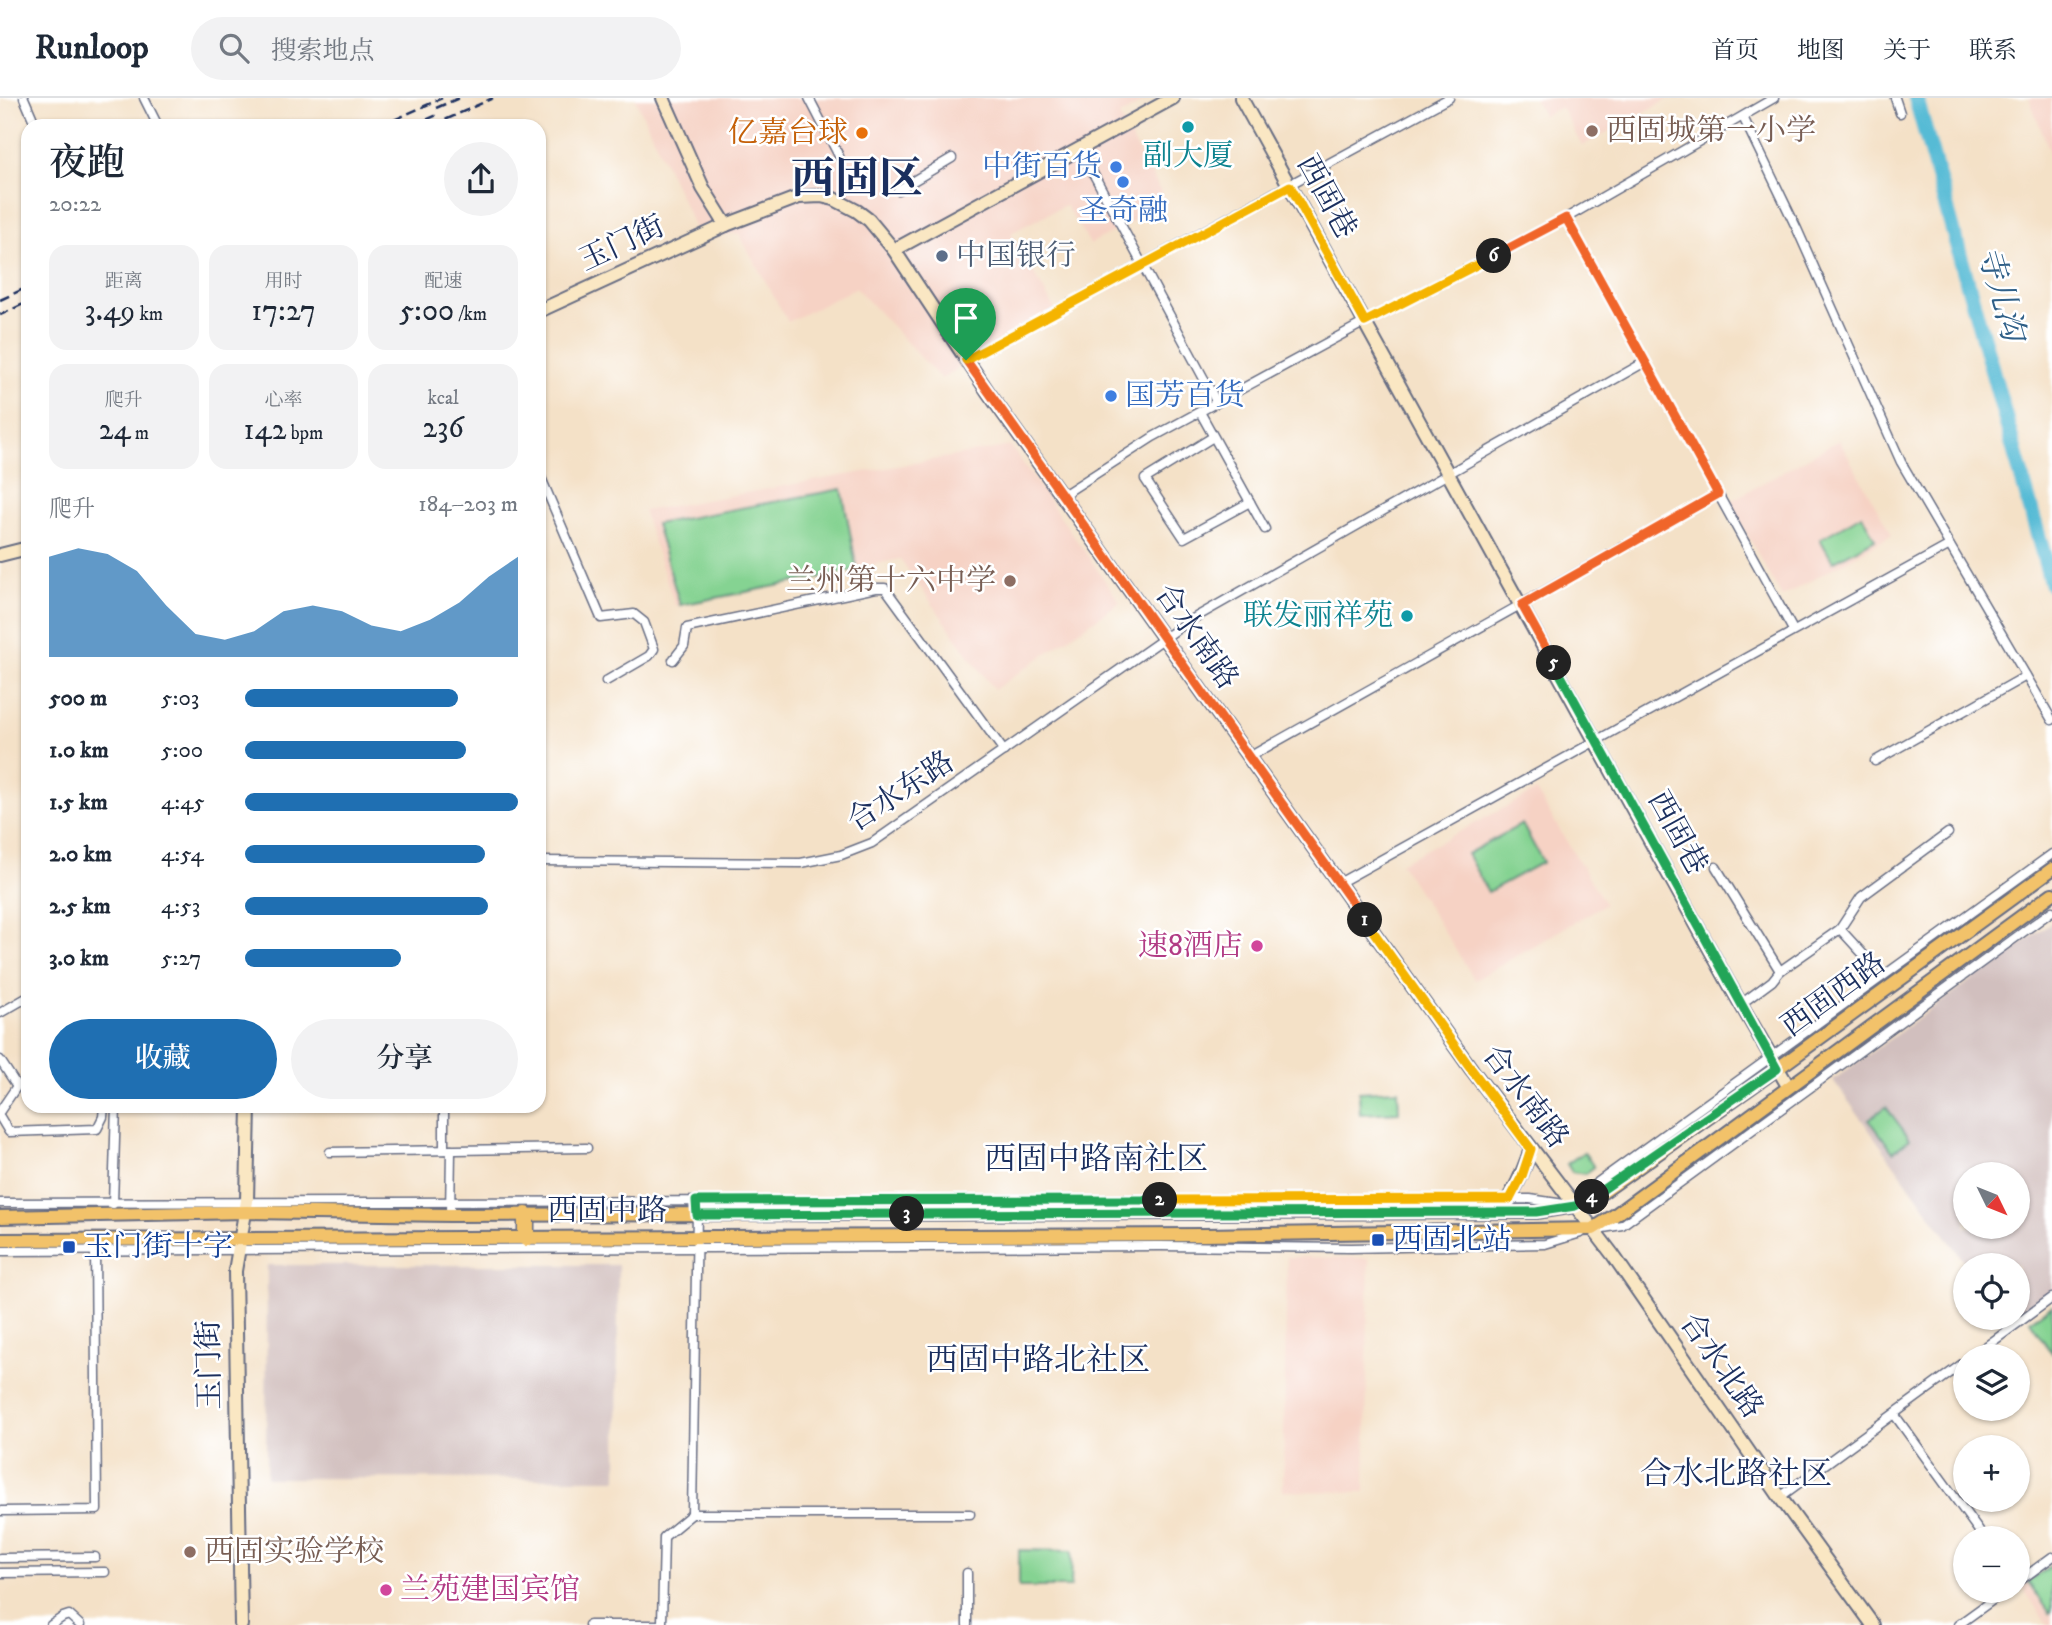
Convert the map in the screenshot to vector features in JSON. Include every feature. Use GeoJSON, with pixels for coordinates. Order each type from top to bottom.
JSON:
{"type":"FeatureCollection","features":[{"type":"Feature","properties":{"kind":"highway"},"geometry":{"type":"LineString","coordinates":[[526,1215],[526,1238]]}},
{"type":"Feature","properties":{"kind":"main road","name":"西固西路"},"geometry":{"type":"LineString","coordinates":[[1575,1206],[1600,1194],[1774,1063],[2052,869]]}},
{"type":"Feature","properties":{"kind":"main road","name":"西固西路"},"geometry":{"type":"LineString","coordinates":[[1593,1229],[2052,894]]}},
{"type":"Feature","properties":{"kind":"main road","name":"西固中路"},"geometry":{"type":"LineString","coordinates":[[0,1217],[113,1208],[247,1206],[450,1208],[526,1215],[697,1215],[1536,1212],[1575,1206]]}},
{"type":"Feature","properties":{"kind":"main road"},"geometry":{"type":"LineString","coordinates":[[1204,1214],[1204,1235]]}},
{"type":"Feature","properties":{"kind":"main road","name":"西固中路"},"geometry":{"type":"LineString","coordinates":[[0,1240],[95,1245],[239,1245],[526,1238],[697,1242],[1593,1229]]}},
{"type":"Feature","properties":{"kind":"street"},"geometry":{"type":"LineString","coordinates":[[24,98],[33,119]]}},
{"type":"Feature","properties":{"kind":"street"},"geometry":{"type":"LineString","coordinates":[[145,98],[155,119]]}},
{"type":"Feature","properties":{"kind":"street"},"geometry":{"type":"LineString","coordinates":[[663,98],[703,188],[726,225]]}},
{"type":"Feature","properties":{"kind":"street"},"geometry":{"type":"LineString","coordinates":[[809,98],[839,156]]}},
{"type":"Feature","properties":{"kind":"street"},"geometry":{"type":"LineString","coordinates":[[894,250],[1173,98]]}},
{"type":"Feature","properties":{"kind":"street","name":"西固巷"},"geometry":{"type":"LineString","coordinates":[[1241,98],[1788,1086]]}},
{"type":"Feature","properties":{"kind":"street"},"geometry":{"type":"LineString","coordinates":[[966,360],[1449,98]]}},
{"type":"Feature","properties":{"kind":"street"},"geometry":{"type":"LineString","coordinates":[[1063,495],[1153,437],[1365,322],[1566,218],[1774,98]]}},
{"type":"Feature","properties":{"kind":"street"},"geometry":{"type":"LineString","coordinates":[[1895,98],[1900,113]]}},
{"type":"Feature","properties":{"kind":"street"},"geometry":{"type":"LineString","coordinates":[[1743,117],[1797,229],[1901,463],[2052,720]]}},
{"type":"Feature","properties":{"kind":"street"},"geometry":{"type":"LineString","coordinates":[[1080,149],[1217,402]]}},
{"type":"Feature","properties":{"kind":"street"},"geometry":{"type":"LineString","coordinates":[[898,190],[953,158]]}},
{"type":"Feature","properties":{"kind":"street","name":"合水南路"},"geometry":{"type":"LineString","coordinates":[[726,225],[799,197],[821,196],[848,201],[869,220],[894,250],[966,360],[1472,1070],[1575,1206]]}},
{"type":"Feature","properties":{"kind":"street"},"geometry":{"type":"LineString","coordinates":[[1566,218],[1793,630]]}},
{"type":"Feature","properties":{"kind":"street","name":"玉门街"},"geometry":{"type":"LineString","coordinates":[[546,308],[726,225]]}},
{"type":"Feature","properties":{"kind":"street"},"geometry":{"type":"LineString","coordinates":[[1448,472],[1645,362]]}},
{"type":"Feature","properties":{"kind":"street"},"geometry":{"type":"LineString","coordinates":[[1200,412],[1265,529]]}},
{"type":"Feature","properties":{"kind":"street"},"geometry":{"type":"LineString","coordinates":[[1213,436],[1144,479],[1184,538],[1250,502]]}},
{"type":"Feature","properties":{"kind":"street","name":"合水东路"},"geometry":{"type":"LineString","coordinates":[[546,861],[801,863],[841,855],[872,843],[1200,614],[1448,472]]}},
{"type":"Feature","properties":{"kind":"street"},"geometry":{"type":"LineString","coordinates":[[546,489],[601,618],[634,614],[644,622],[654,649],[649,656],[606,681]]}},
{"type":"Feature","properties":{"kind":"street"},"geometry":{"type":"LineString","coordinates":[[1249,757],[1718,494]]}},
{"type":"Feature","properties":{"kind":"street"},"geometry":{"type":"LineString","coordinates":[[1339,883],[1948,546]]}},
{"type":"Feature","properties":{"kind":"street"},"geometry":{"type":"LineString","coordinates":[[0,555],[21,550]]}},
{"type":"Feature","properties":{"kind":"street"},"geometry":{"type":"LineString","coordinates":[[673,660],[684,646],[687,628],[876,588],[886,589],[1004,751]]}},
{"type":"Feature","properties":{"kind":"street"},"geometry":{"type":"LineString","coordinates":[[1875,761],[2026,676]]}},
{"type":"Feature","properties":{"kind":"street"},"geometry":{"type":"LineString","coordinates":[[1741,1004],[1772,981],[1780,971],[1840,929],[1861,897],[1948,833]]}},
{"type":"Feature","properties":{"kind":"street"},"geometry":{"type":"LineString","coordinates":[[1774,1063],[2052,853]]}},
{"type":"Feature","properties":{"kind":"street"},"geometry":{"type":"LineString","coordinates":[[1716,867],[1780,971]]}},
{"type":"Feature","properties":{"kind":"street"},"geometry":{"type":"LineString","coordinates":[[239,1245],[358,1248],[697,1242],[1351,1248],[1545,1244],[1593,1229],[1622,1225],[2052,911]]}},
{"type":"Feature","properties":{"kind":"street"},"geometry":{"type":"LineString","coordinates":[[1840,929],[1874,966]]}},
{"type":"Feature","properties":{"kind":"street"},"geometry":{"type":"LineString","coordinates":[[0,1013],[21,1001]]}},
{"type":"Feature","properties":{"kind":"street"},"geometry":{"type":"LineString","coordinates":[[0,1060],[17,1086]]}},
{"type":"Feature","properties":{"kind":"street"},"geometry":{"type":"LineString","coordinates":[[0,1111],[17,1086],[21,1085]]}},
{"type":"Feature","properties":{"kind":"street"},"geometry":{"type":"LineString","coordinates":[[0,1117],[9,1132],[97,1129],[103,1113]]}},
{"type":"Feature","properties":{"kind":"street"},"geometry":{"type":"LineString","coordinates":[[0,1203],[113,1208],[116,1113]]}},
{"type":"Feature","properties":{"kind":"street","name":"玉门街"},"geometry":{"type":"LineString","coordinates":[[241,1625],[235,1271],[247,1206],[249,1113]]}},
{"type":"Feature","properties":{"kind":"street"},"geometry":{"type":"LineString","coordinates":[[445,1113],[450,1208],[696,1201],[1510,1199],[1530,1199],[1575,1206]]}},
{"type":"Feature","properties":{"kind":"street"},"geometry":{"type":"LineString","coordinates":[[330,1152],[587,1148]]}},
{"type":"Feature","properties":{"kind":"street"},"geometry":{"type":"LineString","coordinates":[[1498,1212],[1510,1199],[1522,1176],[1531,1149]]}},
{"type":"Feature","properties":{"kind":"street"},"geometry":{"type":"LineString","coordinates":[[692,1514],[696,1201]]}},
{"type":"Feature","properties":{"kind":"street","name":"合水北路"},"geometry":{"type":"LineString","coordinates":[[1575,1206],[1873,1625]]}},
{"type":"Feature","properties":{"kind":"street"},"geometry":{"type":"LineString","coordinates":[[0,1251],[95,1245],[97,1510],[0,1511]]}},
{"type":"Feature","properties":{"kind":"street"},"geometry":{"type":"LineString","coordinates":[[1989,1344],[2052,1298]]}},
{"type":"Feature","properties":{"kind":"street"},"geometry":{"type":"LineString","coordinates":[[1780,1497],[1953,1371]]}},
{"type":"Feature","properties":{"kind":"street"},"geometry":{"type":"LineString","coordinates":[[1894,1414],[1975,1526]]}},
{"type":"Feature","properties":{"kind":"street"},"geometry":{"type":"LineString","coordinates":[[589,1625],[662,1624],[664,1538],[692,1514],[970,1514]]}},
{"type":"Feature","properties":{"kind":"street"},"geometry":{"type":"LineString","coordinates":[[2030,1573],[2052,1557]]}},
{"type":"Feature","properties":{"kind":"street"},"geometry":{"type":"LineString","coordinates":[[0,1558],[95,1558]]}},
{"type":"Feature","properties":{"kind":"street"},"geometry":{"type":"LineString","coordinates":[[0,1573],[104,1572]]}},
{"type":"Feature","properties":{"kind":"street"},"geometry":{"type":"LineString","coordinates":[[967,1573],[967,1625]]}},
{"type":"Feature","properties":{"kind":"street"},"geometry":{"type":"LineString","coordinates":[[1958,1625],[1988,1603]]}},
{"type":"Feature","properties":{"kind":"street"},"geometry":{"type":"LineString","coordinates":[[51,1625],[69,1615],[80,1625]]}},
{"type":"Feature","properties":{"kind":"shaded area"},"geometry":{"type":"Polygon","coordinates":[[[635,98],[1150,98],[1119,116],[1167,203],[1090,244],[1065,205],[1011,233],[1055,310],[941,379],[856,288],[788,322],[739,234],[697,233],[635,98]]]}},
{"type":"Feature","properties":{"kind":"shaded area","name":"西固城第一小学"},"geometry":{"type":"Polygon","coordinates":[[[1534,98],[1670,98],[1582,146],[1561,107],[1543,116],[1534,98]]]}},
{"type":"Feature","properties":{"kind":"shaded area"},"geometry":{"type":"Polygon","coordinates":[[[2029,98],[2052,98],[2052,157],[2029,98]]]}},
{"type":"Feature","properties":{"kind":"shaded area"},"geometry":{"type":"Polygon","coordinates":[[[1839,440],[1892,535],[1782,597],[1729,502],[1839,440]]]}},
{"type":"Feature","properties":{"kind":"shaded area","name":"兰州第十六中学"},"geometry":{"type":"Polygon","coordinates":[[[1011,446],[1120,602],[994,690],[900,559],[675,606],[643,511],[1011,446]]]}},
{"type":"Feature","properties":{"kind":"shaded area"},"geometry":{"type":"Polygon","coordinates":[[[1536,791],[1605,904],[1475,980],[1400,863],[1536,791]]]}},
{"type":"Feature","properties":{"kind":"shaded area"},"geometry":{"type":"Polygon","coordinates":[[[2052,922],[2052,1291],[2030,1307],[2030,1253],[1958,1253],[1833,1080],[2052,922]]]}},
{"type":"Feature","properties":{"kind":"shaded area"},"geometry":{"type":"Polygon","coordinates":[[[1287,1257],[1369,1258],[1365,1492],[1283,1491],[1287,1257]]]}},
{"type":"Feature","properties":{"kind":"shaded area"},"geometry":{"type":"Polygon","coordinates":[[[267,1265],[618,1265],[617,1479],[266,1478],[267,1265]]]}},
{"type":"Feature","properties":{"kind":"shaded area"},"geometry":{"type":"Polygon","coordinates":[[[2052,1564],[2052,1625],[2048,1625],[2030,1599],[2030,1581],[2052,1564]]]}},
{"type":"Feature","properties":{"kind":"green space"},"geometry":{"type":"Polygon","coordinates":[[[842,489],[857,570],[680,605],[656,524],[842,489]]]}},
{"type":"Feature","properties":{"kind":"green space"},"geometry":{"type":"Polygon","coordinates":[[[1862,515],[1875,539],[1833,562],[1820,539],[1862,515]]]}},
{"type":"Feature","properties":{"kind":"green space"},"geometry":{"type":"Polygon","coordinates":[[[1522,824],[1543,862],[1488,892],[1467,854],[1522,824]]]}},
{"type":"Feature","properties":{"kind":"green space"},"geometry":{"type":"Polygon","coordinates":[[[1398,1090],[1399,1112],[1360,1114],[1359,1092],[1398,1090]]]}},
{"type":"Feature","properties":{"kind":"green space"},"geometry":{"type":"Polygon","coordinates":[[[1886,1107],[1910,1139],[1893,1152],[1869,1119],[1886,1107]]]}},
{"type":"Feature","properties":{"kind":"green space"},"geometry":{"type":"Polygon","coordinates":[[[1584,1152],[1594,1167],[1585,1174],[1572,1172],[1567,1164],[1584,1152]]]}},
{"type":"Feature","properties":{"kind":"green space"},"geometry":{"type":"Polygon","coordinates":[[[2052,1305],[2052,1353],[2030,1321],[2052,1305]]]}},
{"type":"Feature","properties":{"kind":"green space"},"geometry":{"type":"Polygon","coordinates":[[[1019,1550],[1072,1551],[1071,1587],[1019,1587],[1019,1550]]]}},
{"type":"Feature","properties":{"kind":"green space"},"geometry":{"type":"Polygon","coordinates":[[[2052,1565],[2050,1613],[2030,1585],[2030,1581],[2052,1565]]]}},
{"type":"Feature","properties":{"kind":"waterway","name":"寺儿沟"},"geometry":{"type":"LineString","coordinates":[[1916,98],[2052,585]]}},
{"type":"Feature","properties":{"kind":"railway"},"geometry":{"type":"LineString","coordinates":[[396,119],[442,98]]}},
{"type":"Feature","properties":{"kind":"railway"},"geometry":{"type":"LineString","coordinates":[[436,108],[459,98]]}},
{"type":"Feature","properties":{"kind":"railway"},"geometry":{"type":"LineString","coordinates":[[447,119],[493,98]]}},
{"type":"Feature","properties":{"kind":"railway"},"geometry":{"type":"LineString","coordinates":[[428,119],[439,114]]}},
{"type":"Feature","properties":{"kind":"railway"},"geometry":{"type":"LineString","coordinates":[[0,300],[21,290]]}},
{"type":"Feature","properties":{"kind":"railway"},"geometry":{"type":"LineString","coordinates":[[0,315],[21,305]]}},
{"type":"Feature","properties":{"kind":"place","name":"副大厦"},"geometry":{"type":"Point","coordinates":[1188,127]}},
{"type":"Feature","properties":{"kind":"place","name":"西固城第一小学"},"geometry":{"type":"Point","coordinates":[1592,131]}},
{"type":"Feature","properties":{"kind":"place","name":"亿嘉台球"},"geometry":{"type":"Point","coordinates":[862,133]}},
{"type":"Feature","properties":{"kind":"place","name":"中街百货"},"geometry":{"type":"Point","coordinates":[1116,167]}},
{"type":"Feature","properties":{"kind":"place","name":"圣奇融"},"geometry":{"type":"Point","coordinates":[1123,182]}},
{"type":"Feature","properties":{"kind":"place","name":"中国银行"},"geometry":{"type":"Point","coordinates":[942,256]}},
{"type":"Feature","properties":{"kind":"place","name":"国芳百货"},"geometry":{"type":"Point","coordinates":[1111,396]}},
{"type":"Feature","properties":{"kind":"place","name":"兰州第十六中学"},"geometry":{"type":"Point","coordinates":[1010,581]}},
{"type":"Feature","properties":{"kind":"place","name":"联发丽祥苑"},"geometry":{"type":"Point","coordinates":[1407,616]}},
{"type":"Feature","properties":{"kind":"place","name":"速8酒店"},"geometry":{"type":"Point","coordinates":[1257,946]}},
{"type":"Feature","properties":{"kind":"place","name":"西固北站"},"geometry":{"type":"Point","coordinates":[1378,1240]}},
{"type":"Feature","properties":{"kind":"place","name":"玉门街十字"},"geometry":{"type":"Point","coordinates":[69,1247]}},
{"type":"Feature","properties":{"kind":"place","name":"西固实验学校"},"geometry":{"type":"Point","coordinates":[190,1552]}},
{"type":"Feature","properties":{"kind":"place","name":"兰苑建国宾馆"},"geometry":{"type":"Point","coordinates":[386,1590]}},
{"type":"Feature","properties":{"kind":"district","name":"西固区"},"geometry":{"type":"Point","coordinates":[857,180]}},
{"type":"Feature","properties":{"kind":"district","name":"西固中路南社区"},"geometry":{"type":"Point","coordinates":[1096,1160]}},
{"type":"Feature","properties":{"kind":"district","name":"西固中路北社区"},"geometry":{"type":"Point","coordinates":[1038,1361]}},
{"type":"Feature","properties":{"kind":"district","name":"合水北路社区"},"geometry":{"type":"Point","coordinates":[1736,1475]}},
{"type":"Feature","properties":{"kind":"route"},"geometry":{"type":"LineString","coordinates":[[1290,186],[1365,322],[1566,218],[1718,494],[1522,605],[1777,1069],[1600,1194],[1575,1206],[1536,1212],[697,1215],[696,1201],[796,1199],[1510,1199],[1522,1176],[1531,1149],[966,360],[1290,186]]}}]}
